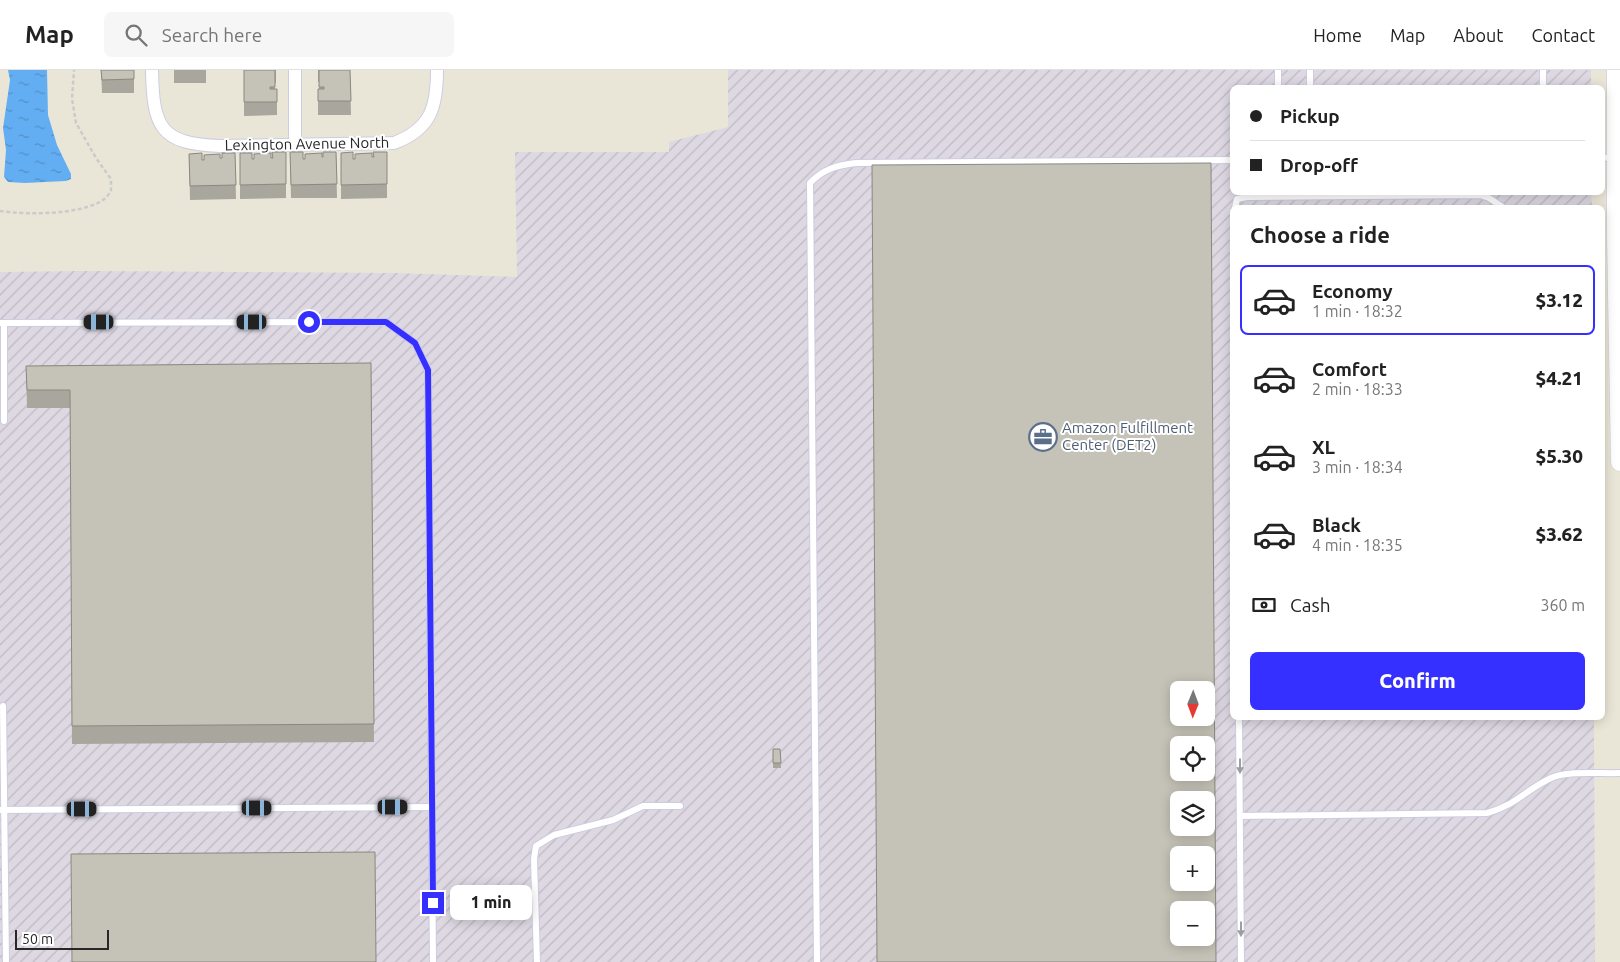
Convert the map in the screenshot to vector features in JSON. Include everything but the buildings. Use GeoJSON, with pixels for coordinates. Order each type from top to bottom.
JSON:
{"type":"FeatureCollection","features":[{"type":"Feature","properties":{"kind":"street","name":"Lexington Avenue North"},"geometry":{"type":"LineString","coordinates":[[152,70],[154,106],[162,128],[182,142],[197,145],[394,143],[412,136],[434,108],[437,95],[438,70]]}},
{"type":"Feature","properties":{"kind":"street"},"geometry":{"type":"LineString","coordinates":[[295,70],[295,145]]}},
{"type":"Feature","properties":{"kind":"street"},"geometry":{"type":"LineString","coordinates":[[1616,70],[1609,158],[1620,462]]}},
{"type":"Feature","properties":{"kind":"lane"},"geometry":{"type":"LineString","coordinates":[[1278,70],[1278,85]]}},
{"type":"Feature","properties":{"kind":"lane"},"geometry":{"type":"LineString","coordinates":[[1310,70],[1310,85]]}},
{"type":"Feature","properties":{"kind":"lane"},"geometry":{"type":"LineString","coordinates":[[1543,70],[1543,85]]}},
{"type":"Feature","properties":{"kind":"lane"},"geometry":{"type":"LineString","coordinates":[[817,962],[810,183],[818,174],[842,165],[856,163],[1230,160]]}},
{"type":"Feature","properties":{"kind":"lane"},"geometry":{"type":"LineString","coordinates":[[1236,205],[1237,200],[1241,198],[1275,196],[1480,195],[1500,205]]}},
{"type":"Feature","properties":{"kind":"lane"},"geometry":{"type":"LineString","coordinates":[[4,421],[2,323],[386,322],[415,343],[428,370],[433,962]]}},
{"type":"Feature","properties":{"kind":"lane"},"geometry":{"type":"LineString","coordinates":[[3,706],[2,810],[6,962]]}},
{"type":"Feature","properties":{"kind":"lane"},"geometry":{"type":"LineString","coordinates":[[1239,720],[1241,962]]}},
{"type":"Feature","properties":{"kind":"lane"},"geometry":{"type":"LineString","coordinates":[[1240,816],[1487,813],[1500,810],[1535,787],[1557,776],[1620,773]]}},
{"type":"Feature","properties":{"kind":"lane"},"geometry":{"type":"LineString","coordinates":[[537,962],[534,859],[536,846],[554,835],[613,820],[643,806],[680,806]]}},
{"type":"Feature","properties":{"kind":"lane"},"geometry":{"type":"LineString","coordinates":[[2,810],[432,807]]}},
{"type":"Feature","properties":{"kind":"path"},"geometry":{"type":"LineString","coordinates":[[0,211],[22,215],[82,209],[104,200],[111,191],[111,179],[76,124],[72,99],[74,70]]}},
{"type":"Feature","properties":{"kind":"shaded area"},"geometry":{"type":"Polygon","coordinates":[[[728,70],[1591,70],[1591,85],[1230,85],[1230,195],[1591,195],[1592,205],[1230,205],[1230,720],[1594,720],[1595,962],[0,962],[0,272],[394,273],[517,277],[515,152],[669,152],[669,142],[728,127],[728,70]]]}},
{"type":"Feature","properties":{"kind":"water"},"geometry":{"type":"Polygon","coordinates":[[[8,70],[47,70],[48,115],[57,145],[71,174],[71,179],[66,181],[25,183],[8,182],[4,177],[6,150],[3,128],[10,80],[8,70]]]}},
{"type":"Feature","properties":{"kind":"place","name":"Amazon Fulfillment Center (DET2)"},"geometry":{"type":"Point","coordinates":[1043,437]}},
{"type":"Feature","properties":{"kind":"route"},"geometry":{"type":"LineString","coordinates":[[309,322],[386,322],[415,343],[428,370],[433,903]]}}]}
